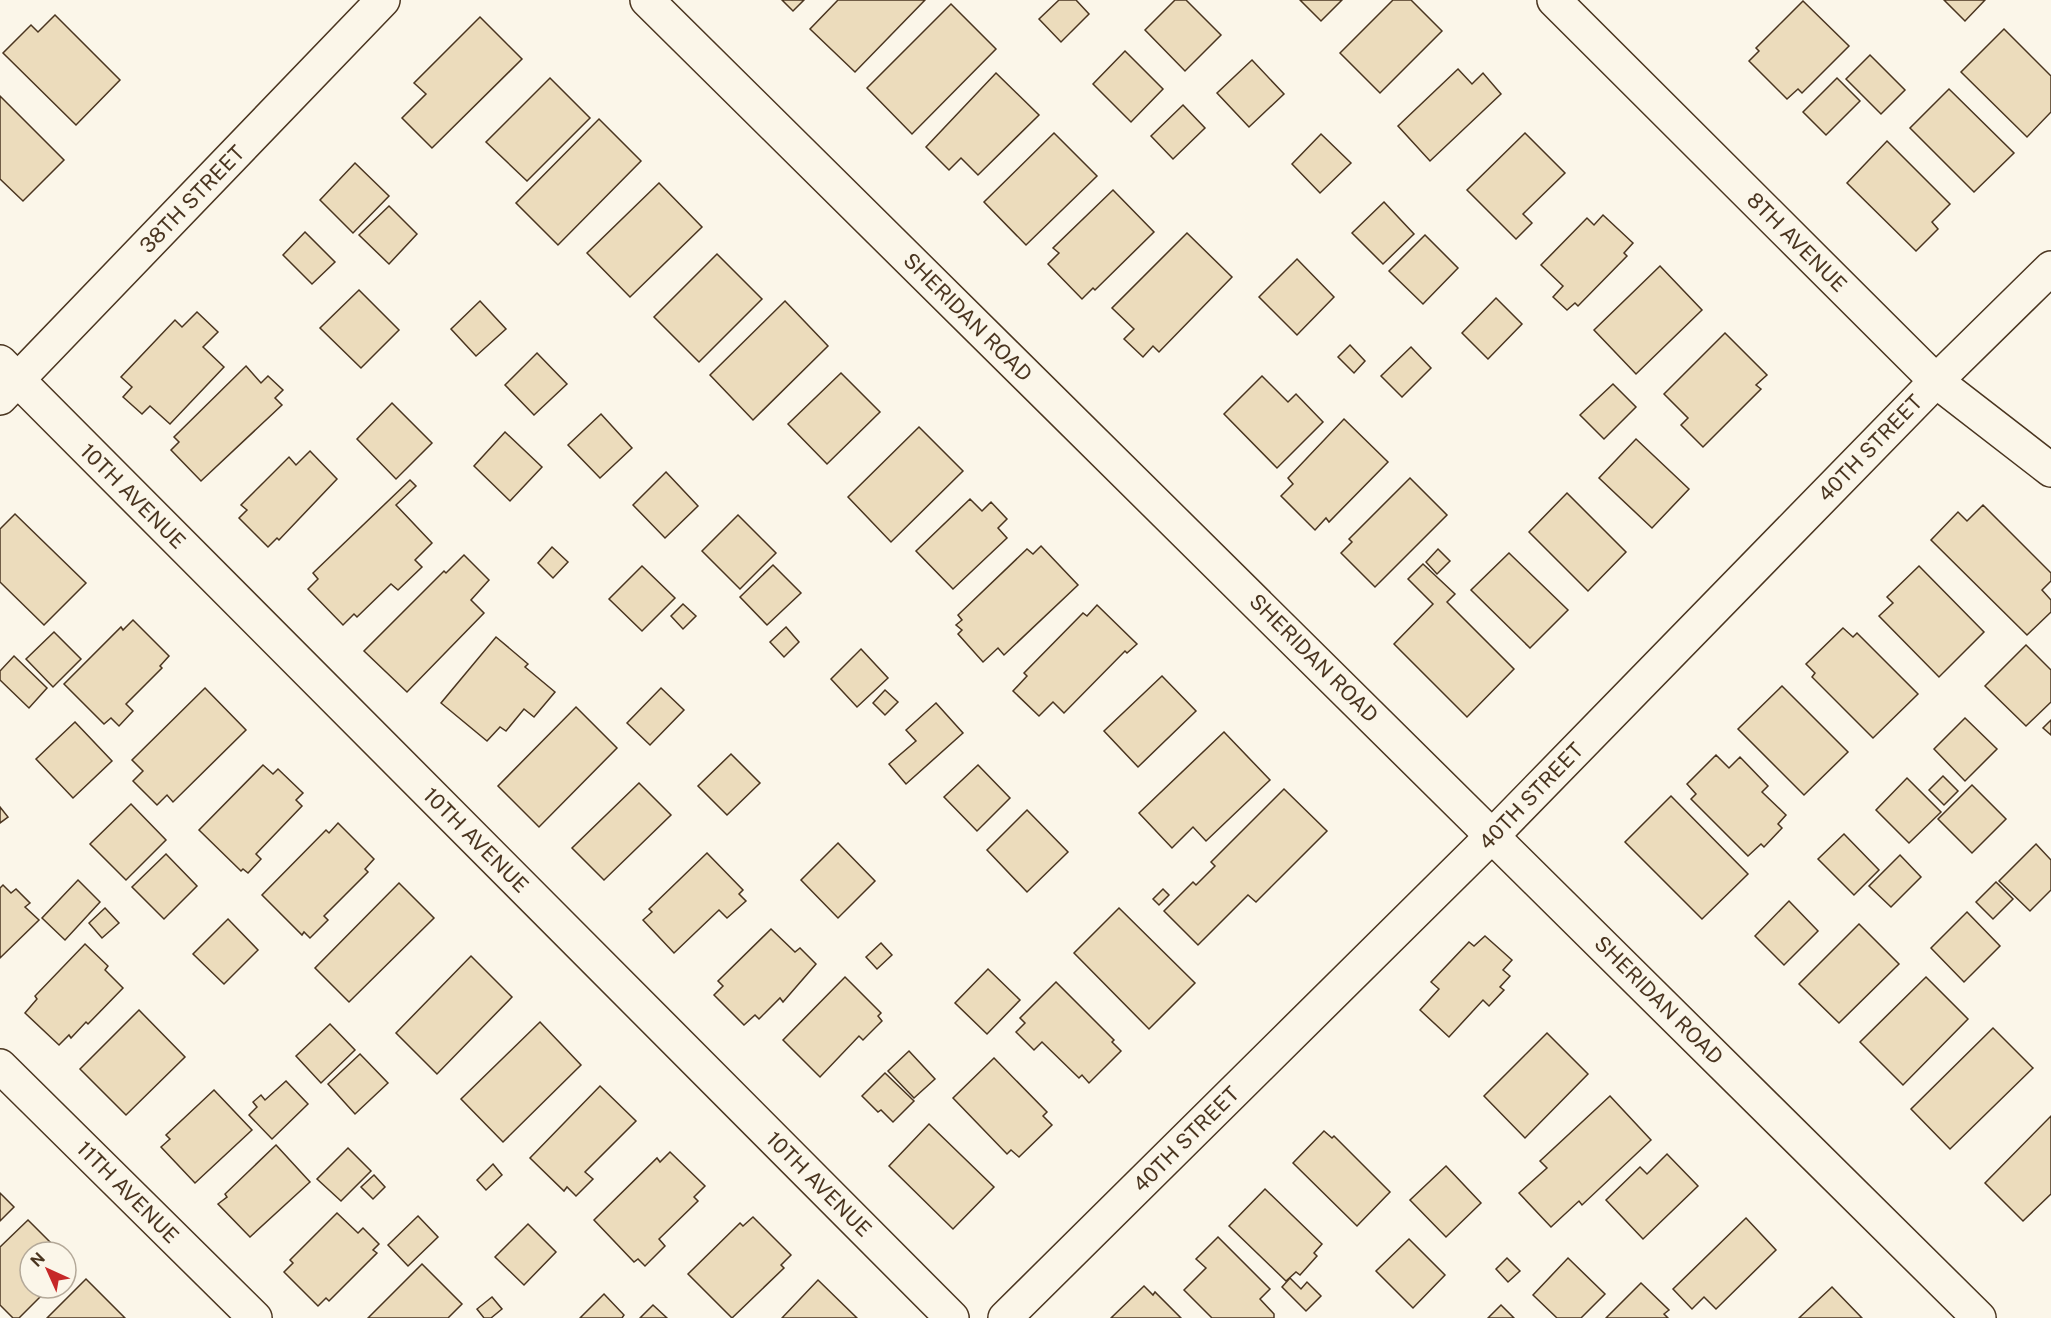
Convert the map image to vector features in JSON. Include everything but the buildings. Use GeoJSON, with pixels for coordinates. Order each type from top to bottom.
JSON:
{"type":"FeatureCollection","features":[{"type":"Feature","properties":{"kind":"street","name":"38TH STREET"},"geometry":{"type":"LineString","coordinates":[[6,380],[383,0]]}},
{"type":"Feature","properties":{"kind":"street","name":"SHERIDAN ROAD"},"geometry":{"type":"LineString","coordinates":[[646,0],[1493,836],[1970,1315]]}},
{"type":"Feature","properties":{"kind":"street","name":"8TH AVENUE"},"geometry":{"type":"LineString","coordinates":[[1554,0],[1936,381],[2051,470]]}},
{"type":"Feature","properties":{"kind":"street","name":"40TH STREET"},"geometry":{"type":"LineString","coordinates":[[1005,1318],[1493,836],[1936,381],[2051,268]]}},
{"type":"Feature","properties":{"kind":"street","name":"10TH AVENUE"},"geometry":{"type":"LineString","coordinates":[[6,380],[952,1318]]}},
{"type":"Feature","properties":{"kind":"street","name":"11TH AVENUE"},"geometry":{"type":"LineString","coordinates":[[0,1066],[255,1318]]}}]}
